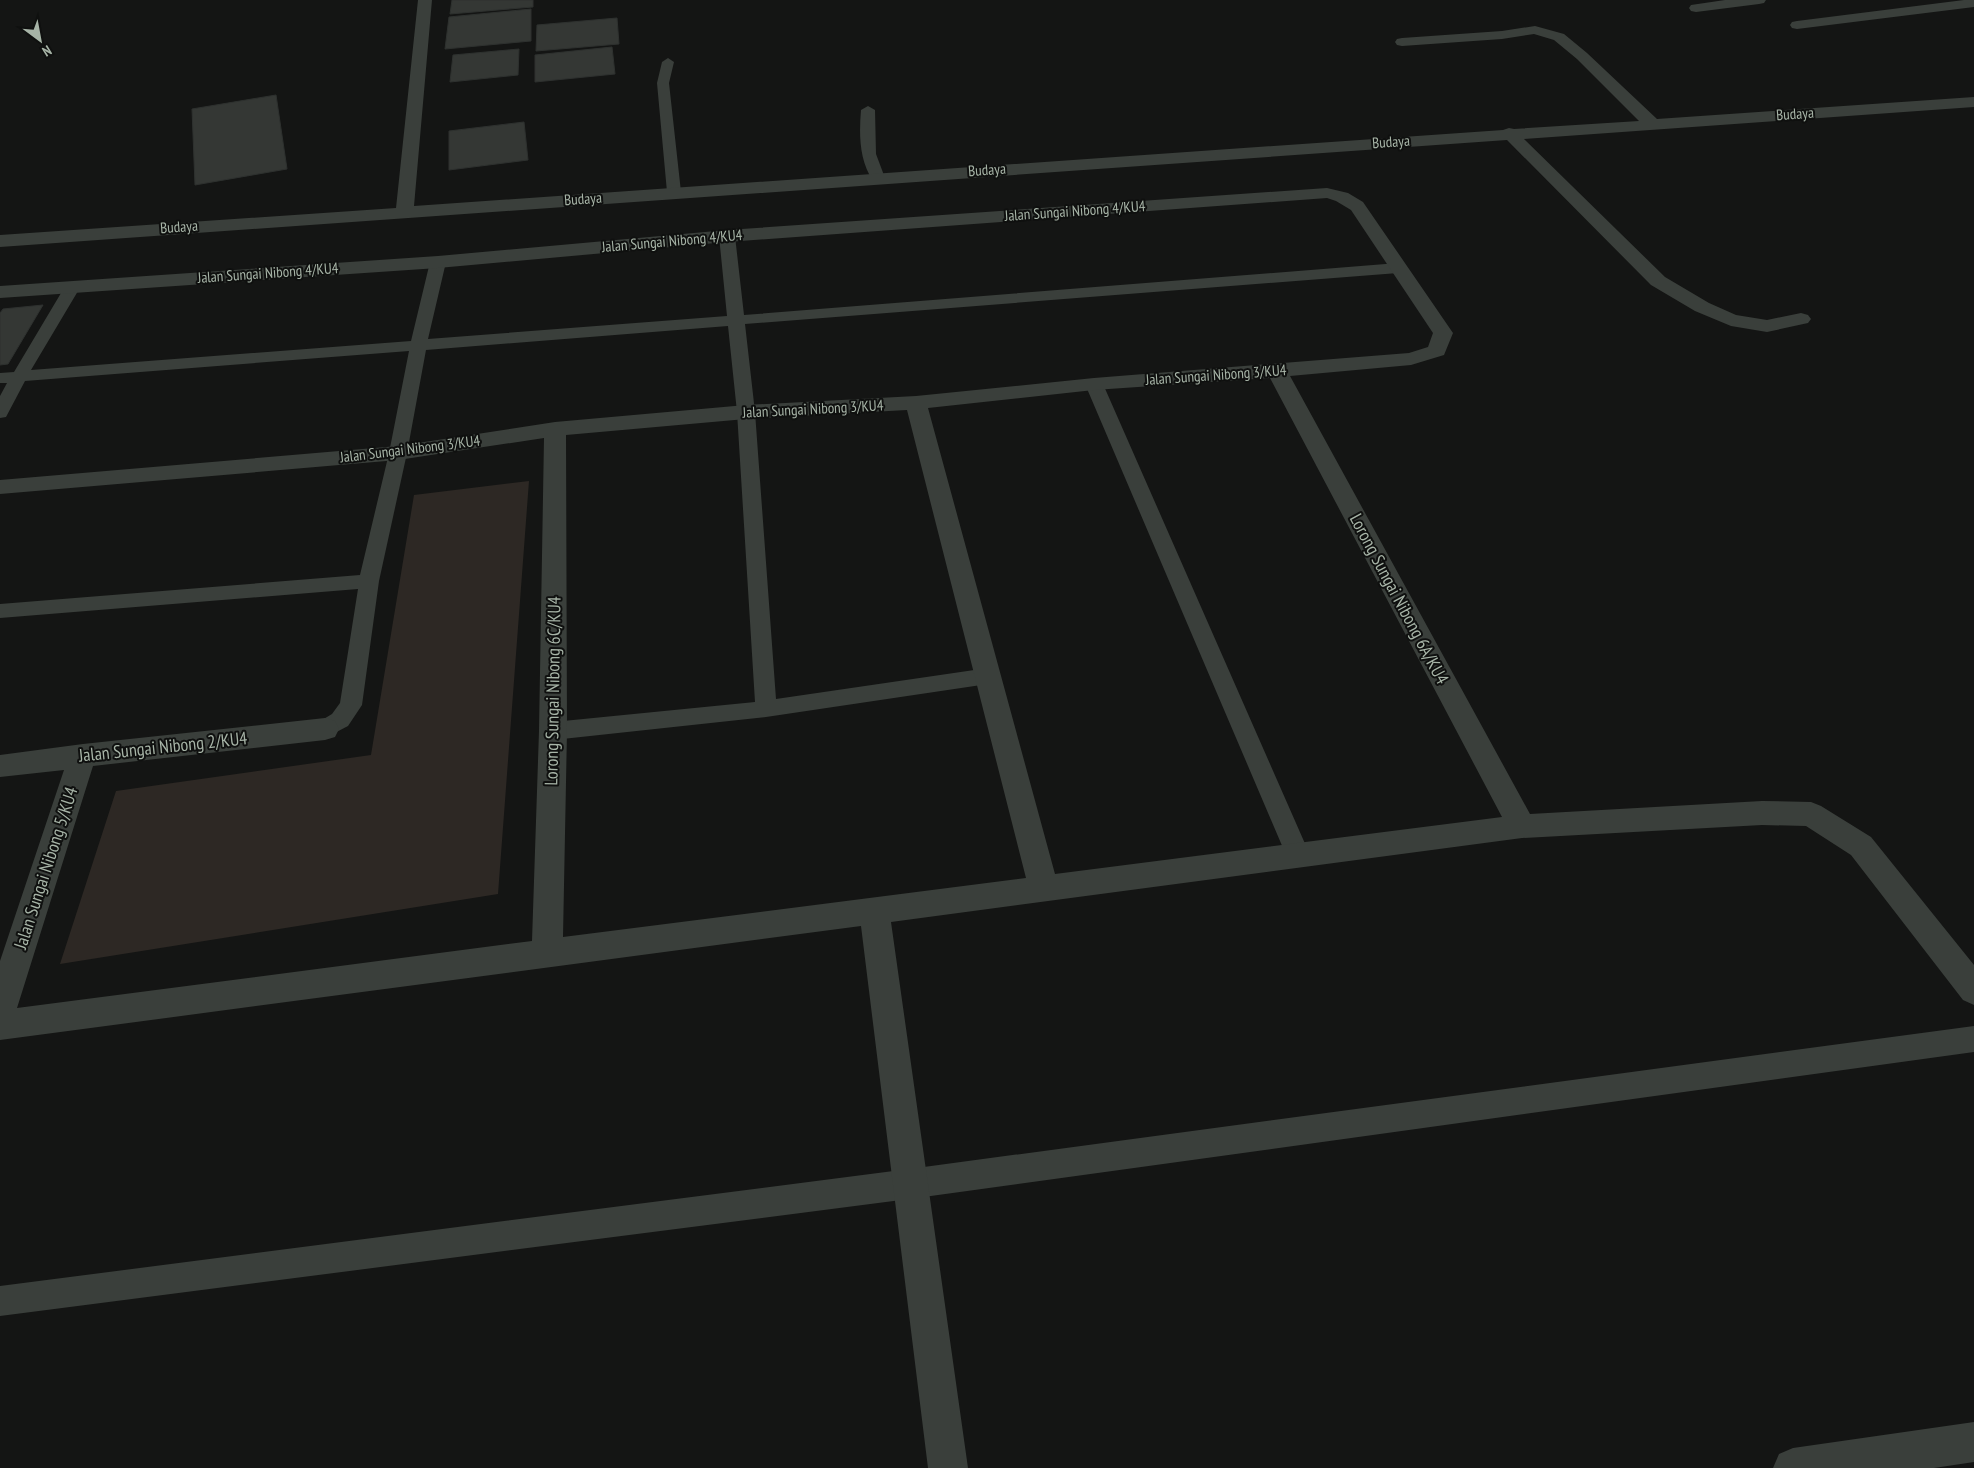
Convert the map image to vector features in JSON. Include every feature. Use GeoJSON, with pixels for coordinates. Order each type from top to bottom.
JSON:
{"type":"FeatureCollection","features":[{"type":"Feature","properties":{"kind":"street"},"geometry":{"type":"LineString","coordinates":[[404,211],[425,0]]}},
{"type":"Feature","properties":{"kind":"street"},"geometry":{"type":"LineString","coordinates":[[1696,8],[1759,0]]}},
{"type":"Feature","properties":{"kind":"street"},"geometry":{"type":"LineString","coordinates":[[1797,25],[1974,3]]}},
{"type":"Feature","properties":{"kind":"street"},"geometry":{"type":"LineString","coordinates":[[1402,42],[1502,35],[1535,30],[1559,37],[1582,56],[1652,124]]}},
{"type":"Feature","properties":{"kind":"street","name":"Budaya"},"geometry":{"type":"LineString","coordinates":[[0,241],[1509,133],[1974,102]]}},
{"type":"Feature","properties":{"kind":"street"},"geometry":{"type":"LineString","coordinates":[[1509,133],[1658,281],[1702,307],[1731,320],[1767,326],[1801,319]]}},
{"type":"Feature","properties":{"kind":"street","name":"Jalan Sungai Nibong 4/KU4"},"geometry":{"type":"LineString","coordinates":[[0,292],[438,262],[727,236],[1327,193],[1342,197]]}},
{"type":"Feature","properties":{"kind":"street","name":"Jalan Sungai Nibong 3/KU4"},"geometry":{"type":"LineString","coordinates":[[0,487],[398,453],[555,429],[746,412],[916,403],[1094,384],[1277,372],[1411,359],[1437,351],[1443,333],[1357,206],[1342,197]]}},
{"type":"Feature","properties":{"kind":"street","name":"Lorong Sungai Nibong 6A/KU4"},"geometry":{"type":"LineString","coordinates":[[1277,372],[1522,826]]}},
{"type":"Feature","properties":{"kind":"street"},"geometry":{"type":"LineString","coordinates":[[916,403],[1044,888]]}},
{"type":"Feature","properties":{"kind":"street","name":"Lorong Sungai Nibong 6C/KU4"},"geometry":{"type":"LineString","coordinates":[[547,953],[553,731],[555,429]]}},
{"type":"Feature","properties":{"kind":"street","name":"Jalan Sungai Nibong 2/KU4"},"geometry":{"type":"LineString","coordinates":[[0,766],[83,755],[325,730]]}},
{"type":"Feature","properties":{"kind":"street","name":"Jalan Sungai Nibong 5/KU4"},"geometry":{"type":"LineString","coordinates":[[0,1009],[83,755]]}},
{"type":"Feature","properties":{"kind":"street"},"geometry":{"type":"LineString","coordinates":[[0,1025],[1522,826],[1762,813],[1811,814],[1861,846],[1974,990]]}},
{"type":"Feature","properties":{"kind":"street"},"geometry":{"type":"LineString","coordinates":[[874,910],[948,1468]]}},
{"type":"Feature","properties":{"kind":"street"},"geometry":{"type":"LineString","coordinates":[[1793,1468],[1974,1442]]}},
{"type":"Feature","properties":{"kind":"lane"},"geometry":{"type":"LineString","coordinates":[[668,62],[663,83],[674,192]]}},
{"type":"Feature","properties":{"kind":"lane"},"geometry":{"type":"LineString","coordinates":[[868,110],[866,128],[869,140],[868,150],[872,169],[878,178]]}},
{"type":"Feature","properties":{"kind":"lane"},"geometry":{"type":"LineString","coordinates":[[727,236],[746,412],[766,709]]}},
{"type":"Feature","properties":{"kind":"lane"},"geometry":{"type":"LineString","coordinates":[[325,730],[340,720],[350,704],[369,582],[398,453],[418,346],[438,262]]}},
{"type":"Feature","properties":{"kind":"lane"},"geometry":{"type":"LineString","coordinates":[[0,378],[1398,268]]}},
{"type":"Feature","properties":{"kind":"lane"},"geometry":{"type":"LineString","coordinates":[[0,413],[19,377],[74,286]]}},
{"type":"Feature","properties":{"kind":"lane"},"geometry":{"type":"LineString","coordinates":[[1094,384],[1298,855]]}},
{"type":"Feature","properties":{"kind":"lane"},"geometry":{"type":"LineString","coordinates":[[0,611],[369,582]]}},
{"type":"Feature","properties":{"kind":"lane"},"geometry":{"type":"LineString","coordinates":[[553,731],[766,709],[988,676]]}},
{"type":"Feature","properties":{"kind":"lane"},"geometry":{"type":"LineString","coordinates":[[0,1300],[909,1184],[1974,1039]]}},
{"type":"Feature","properties":{"kind":"shaded area"},"geometry":{"type":"Polygon","coordinates":[[[529,481],[498,894],[60,964],[116,791],[371,755],[414,495],[529,481]]]}},
{"type":"Feature","properties":{"kind":"building"},"geometry":{"type":"Polygon","coordinates":[[[452,0],[533,0],[533,7],[450,14],[452,0]]]}},
{"type":"Feature","properties":{"kind":"building"},"geometry":{"type":"Polygon","coordinates":[[[531,9],[531,41],[445,49],[449,17],[531,9]]]}},
{"type":"Feature","properties":{"kind":"building"},"geometry":{"type":"Polygon","coordinates":[[[617,18],[619,44],[536,51],[537,25],[617,18]]]}},
{"type":"Feature","properties":{"kind":"building"},"geometry":{"type":"Polygon","coordinates":[[[612,47],[615,74],[535,82],[535,55],[612,47]]]}},
{"type":"Feature","properties":{"kind":"building"},"geometry":{"type":"Polygon","coordinates":[[[519,49],[518,75],[450,82],[453,55],[519,49]]]}},
{"type":"Feature","properties":{"kind":"building"},"geometry":{"type":"Polygon","coordinates":[[[276,95],[287,169],[195,185],[192,109],[276,95]]]}},
{"type":"Feature","properties":{"kind":"building"},"geometry":{"type":"Polygon","coordinates":[[[524,122],[528,160],[449,170],[449,131],[524,122]]]}},
{"type":"Feature","properties":{"kind":"building"},"geometry":{"type":"Polygon","coordinates":[[[43,305],[8,364],[0,365],[0,313],[3,309],[43,305]]]}}]}
